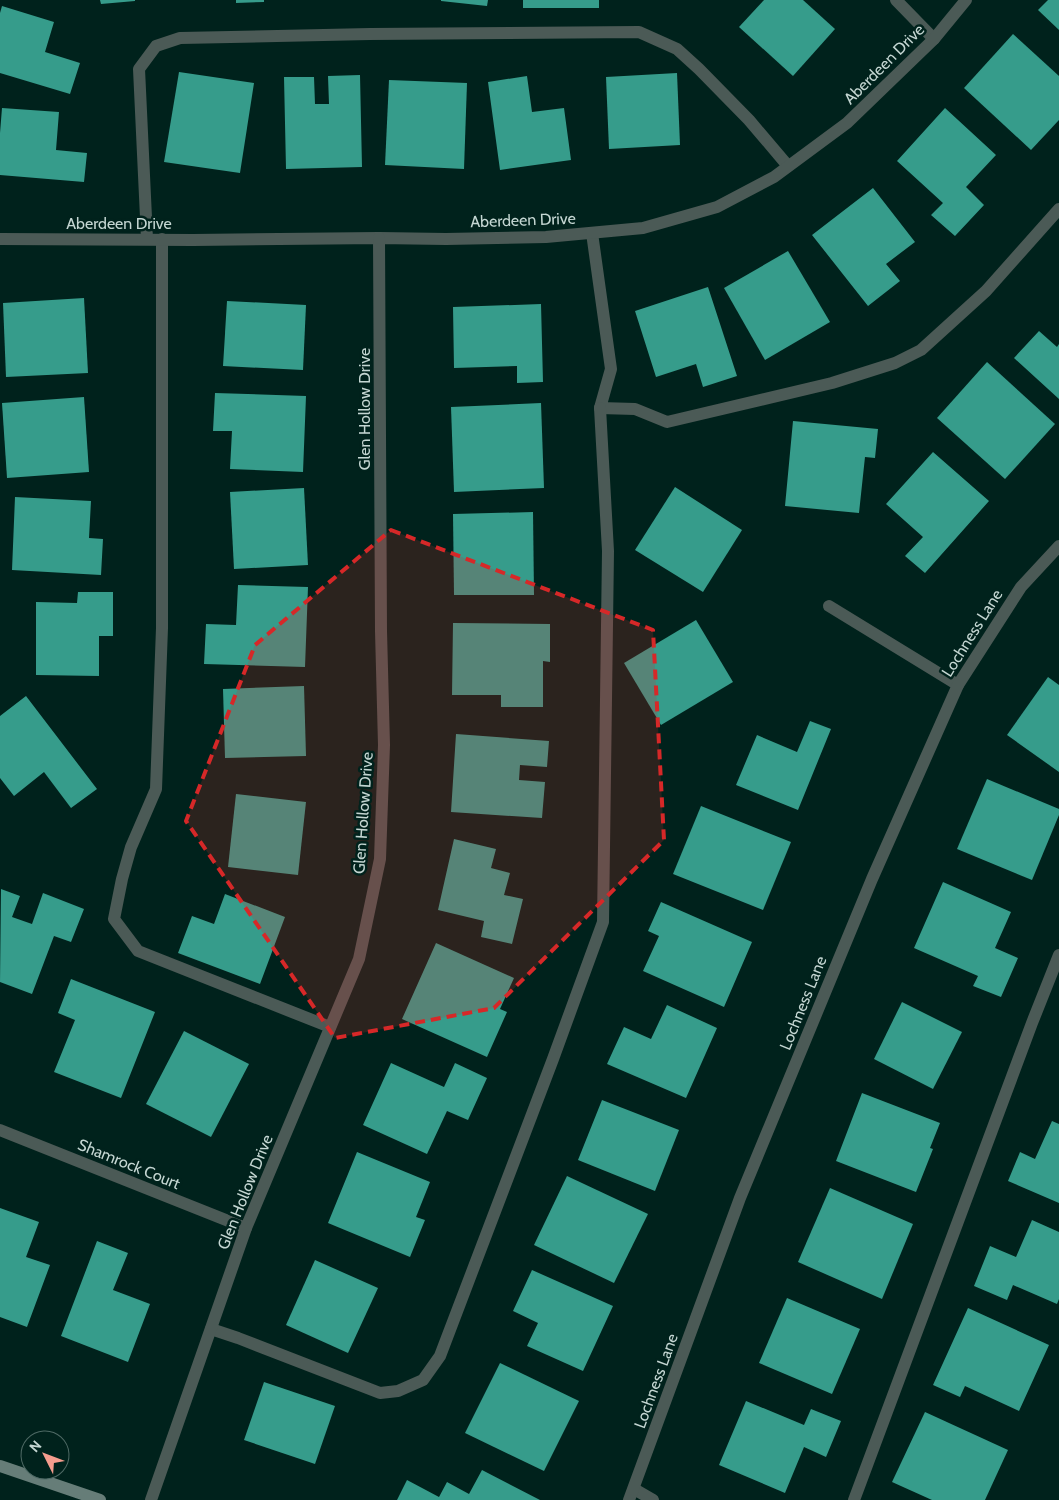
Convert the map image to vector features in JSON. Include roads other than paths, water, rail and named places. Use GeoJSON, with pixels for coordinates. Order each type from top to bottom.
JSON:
{"type":"FeatureCollection","features":[{"type":"Feature","properties":{"kind":"main road"},"geometry":{"type":"LineString","coordinates":[[0,1466],[100,1500]]}},
{"type":"Feature","properties":{"kind":"street"},"geometry":{"type":"LineString","coordinates":[[896,0],[934,38]]}},
{"type":"Feature","properties":{"kind":"street","name":"Aberdeen Drive"},"geometry":{"type":"LineString","coordinates":[[0,239],[446,239],[546,237],[643,228],[717,207],[774,177],[847,123],[934,38],[966,0]]}},
{"type":"Feature","properties":{"kind":"street"},"geometry":{"type":"LineString","coordinates":[[147,240],[139,70],[156,46],[180,38],[370,34],[640,32],[677,49],[750,120],[788,166]]}},
{"type":"Feature","properties":{"kind":"street"},"geometry":{"type":"LineString","coordinates":[[600,408],[635,409],[667,422],[832,383],[894,363],[921,350],[986,291],[1059,209]]}},
{"type":"Feature","properties":{"kind":"street"},"geometry":{"type":"LineString","coordinates":[[211,1329],[380,1393],[398,1390],[423,1380],[440,1356],[554,1059],[602,922],[608,551],[600,408],[611,370],[592,233]]}},
{"type":"Feature","properties":{"kind":"street","name":"Glen Hollow Drive"},"geometry":{"type":"LineString","coordinates":[[151,1500],[246,1228],[359,958],[380,859],[384,745],[381,621],[379,238]]}},
{"type":"Feature","properties":{"kind":"street"},"geometry":{"type":"LineString","coordinates":[[162,239],[162,628],[156,789],[131,847],[114,919],[138,951],[330,1027]]}},
{"type":"Feature","properties":{"kind":"street","name":"Lochness Lane"},"geometry":{"type":"LineString","coordinates":[[631,1494],[740,1198],[872,879],[958,685],[1021,587],[1059,546]]}},
{"type":"Feature","properties":{"kind":"street"},"geometry":{"type":"LineString","coordinates":[[829,606],[958,685]]}},
{"type":"Feature","properties":{"kind":"street"},"geometry":{"type":"LineString","coordinates":[[854,1500],[1059,955]]}},
{"type":"Feature","properties":{"kind":"street","name":"Shamrock Court"},"geometry":{"type":"LineString","coordinates":[[0,1130],[246,1228]]}},
{"type":"Feature","properties":{"kind":"street"},"geometry":{"type":"LineString","coordinates":[[631,1494],[653,1500]]}}]}
